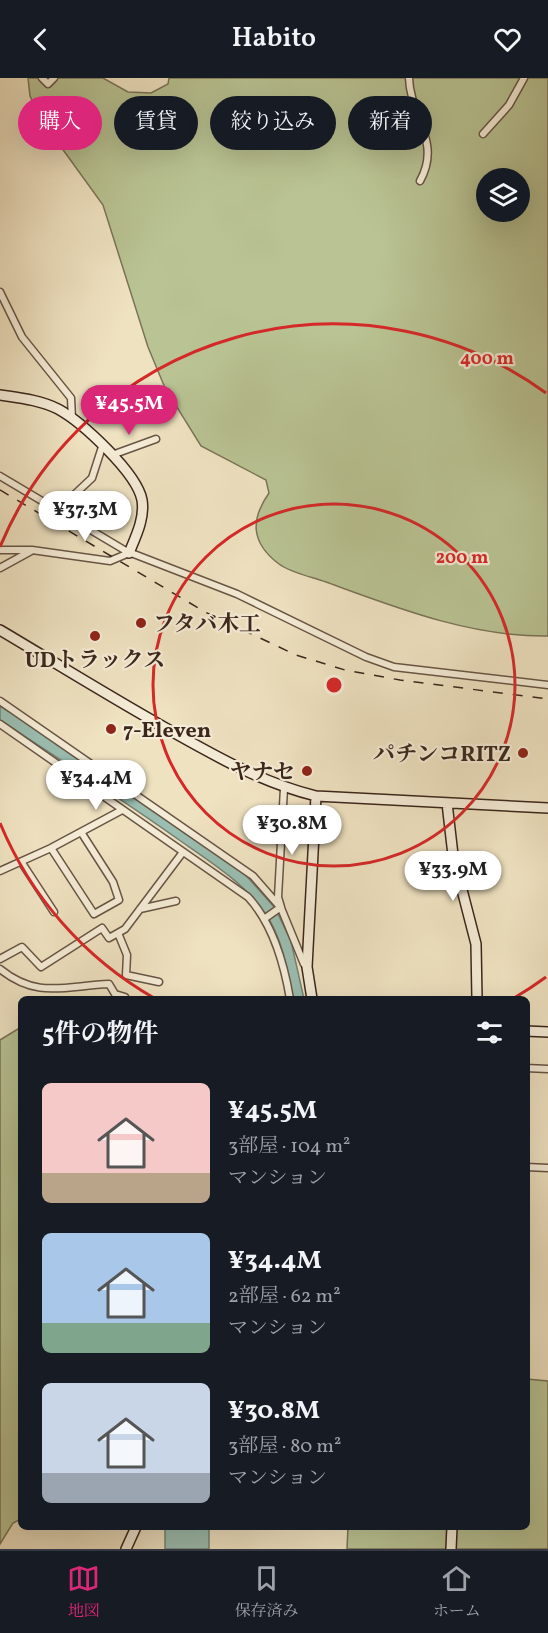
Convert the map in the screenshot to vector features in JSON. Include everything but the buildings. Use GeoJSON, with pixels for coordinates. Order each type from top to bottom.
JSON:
{"type":"FeatureCollection","features":[{"type":"Feature","properties":{"kind":"main road"},"geometry":{"type":"LineString","coordinates":[[0,395],[45,404],[72,418],[111,455],[138,488],[143,512],[139,530],[129,553]]}},
{"type":"Feature","properties":{"kind":"main road"},"geometry":{"type":"LineString","coordinates":[[0,630],[201,748],[239,769],[284,788],[316,796],[548,808]]}},
{"type":"Feature","properties":{"kind":"main road"},"geometry":{"type":"LineString","coordinates":[[312,996],[307,967],[316,796]]}},
{"type":"Feature","properties":{"kind":"main road"},"geometry":{"type":"LineString","coordinates":[[447,803],[453,855],[476,944],[477,996]]}},
{"type":"Feature","properties":{"kind":"main road"},"geometry":{"type":"LineString","coordinates":[[530,1031],[548,1032]]}},
{"type":"Feature","properties":{"kind":"main road"},"geometry":{"type":"LineString","coordinates":[[126,1549],[135,1530]]}},
{"type":"Feature","properties":{"kind":"main road"},"geometry":{"type":"LineString","coordinates":[[451,1549],[452,1530]]}},
{"type":"Feature","properties":{"kind":"street"},"geometry":{"type":"LineString","coordinates":[[42,78],[48,84],[54,78]]}},
{"type":"Feature","properties":{"kind":"street"},"geometry":{"type":"LineString","coordinates":[[409,78],[411,103],[423,124],[429,162],[420,181]]}},
{"type":"Feature","properties":{"kind":"street"},"geometry":{"type":"LineString","coordinates":[[483,134],[510,105],[524,78]]}},
{"type":"Feature","properties":{"kind":"street"},"geometry":{"type":"LineString","coordinates":[[0,292],[22,337],[71,398],[72,418]]}},
{"type":"Feature","properties":{"kind":"street"},"geometry":{"type":"LineString","coordinates":[[111,455],[156,439]]}},
{"type":"Feature","properties":{"kind":"street"},"geometry":{"type":"LineString","coordinates":[[57,511],[92,478],[102,447]]}},
{"type":"Feature","properties":{"kind":"street"},"geometry":{"type":"LineString","coordinates":[[0,476],[129,553],[237,594],[366,657],[394,667],[548,685]]}},
{"type":"Feature","properties":{"kind":"street"},"geometry":{"type":"LineString","coordinates":[[0,550],[32,550],[110,561],[129,553]]}},
{"type":"Feature","properties":{"kind":"street"},"geometry":{"type":"LineString","coordinates":[[0,568],[32,550]]}},
{"type":"Feature","properties":{"kind":"street"},"geometry":{"type":"LineString","coordinates":[[0,701],[239,865],[280,909]]}},
{"type":"Feature","properties":{"kind":"street"},"geometry":{"type":"LineString","coordinates":[[1,726],[248,897],[265,919],[279,956],[289,996]]}},
{"type":"Feature","properties":{"kind":"street"},"geometry":{"type":"LineString","coordinates":[[284,788],[278,897],[280,909],[307,967]]}},
{"type":"Feature","properties":{"kind":"street"},"geometry":{"type":"LineString","coordinates":[[0,871],[22,863],[122,810]]}},
{"type":"Feature","properties":{"kind":"street"},"geometry":{"type":"LineString","coordinates":[[51,848],[94,914],[119,900],[113,882],[81,832]]}},
{"type":"Feature","properties":{"kind":"street"},"geometry":{"type":"LineString","coordinates":[[0,958],[22,947],[41,967],[102,928],[109,938],[125,929],[183,852]]}},
{"type":"Feature","properties":{"kind":"street"},"geometry":{"type":"LineString","coordinates":[[22,863],[54,912]]}},
{"type":"Feature","properties":{"kind":"street"},"geometry":{"type":"LineString","coordinates":[[140,909],[176,901]]}},
{"type":"Feature","properties":{"kind":"street"},"geometry":{"type":"LineString","coordinates":[[265,919],[280,909]]}},
{"type":"Feature","properties":{"kind":"street"},"geometry":{"type":"LineString","coordinates":[[118,933],[128,955],[126,975],[159,982]]}},
{"type":"Feature","properties":{"kind":"street"},"geometry":{"type":"LineString","coordinates":[[0,969],[24,986],[40,990],[109,984],[114,994],[121,996]]}},
{"type":"Feature","properties":{"kind":"street"},"geometry":{"type":"LineString","coordinates":[[530,1068],[548,1069]]}},
{"type":"Feature","properties":{"kind":"street"},"geometry":{"type":"LineString","coordinates":[[530,1167],[548,1168]]}},
{"type":"Feature","properties":{"kind":"green space"},"geometry":{"type":"Polygon","coordinates":[[[28,78],[103,78],[128,92],[151,93],[168,84],[169,78],[548,78],[548,636],[491,632],[407,611],[295,572],[279,564],[270,556],[263,548],[256,531],[259,513],[269,493],[266,480],[201,446],[165,388],[148,347],[103,205],[63,150],[102,150],[102,96],[30,96],[28,78]]]}},
{"type":"Feature","properties":{"kind":"green space"},"geometry":{"type":"Polygon","coordinates":[[[18,1029],[18,1520],[13,1523],[0,1544],[0,1040],[18,1029]]]}},
{"type":"Feature","properties":{"kind":"green space"},"geometry":{"type":"Polygon","coordinates":[[[530,1379],[548,1381],[548,1549],[347,1549],[348,1530],[530,1530],[530,1379]]]}},
{"type":"Feature","properties":{"kind":"water"},"geometry":{"type":"Polygon","coordinates":[[[0,706],[56,741],[242,871],[275,908],[291,941],[303,996],[292,996],[276,933],[265,913],[248,892],[160,826],[0,720],[0,706]]]}},
{"type":"Feature","properties":{"kind":"water"},"geometry":{"type":"Polygon","coordinates":[[[165,1530],[209,1530],[209,1549],[165,1549],[165,1530]]]}},
{"type":"Feature","properties":{"kind":"railway"},"geometry":{"type":"LineString","coordinates":[[0,490],[205,612],[296,655],[345,670],[400,680],[548,699]]}},
{"type":"Feature","properties":{"kind":"place","name":"フタバ木工"},"geometry":{"type":"Point","coordinates":[141,623]}},
{"type":"Feature","properties":{"kind":"place","name":"UDトラックス"},"geometry":{"type":"Point","coordinates":[95,636]}},
{"type":"Feature","properties":{"kind":"place","name":"7-Eleven"},"geometry":{"type":"Point","coordinates":[111,729]}},
{"type":"Feature","properties":{"kind":"place","name":"パチンコRITZ"},"geometry":{"type":"Point","coordinates":[523,753]}},
{"type":"Feature","properties":{"kind":"place","name":"ヤナセ"},"geometry":{"type":"Point","coordinates":[307,771]}}]}
